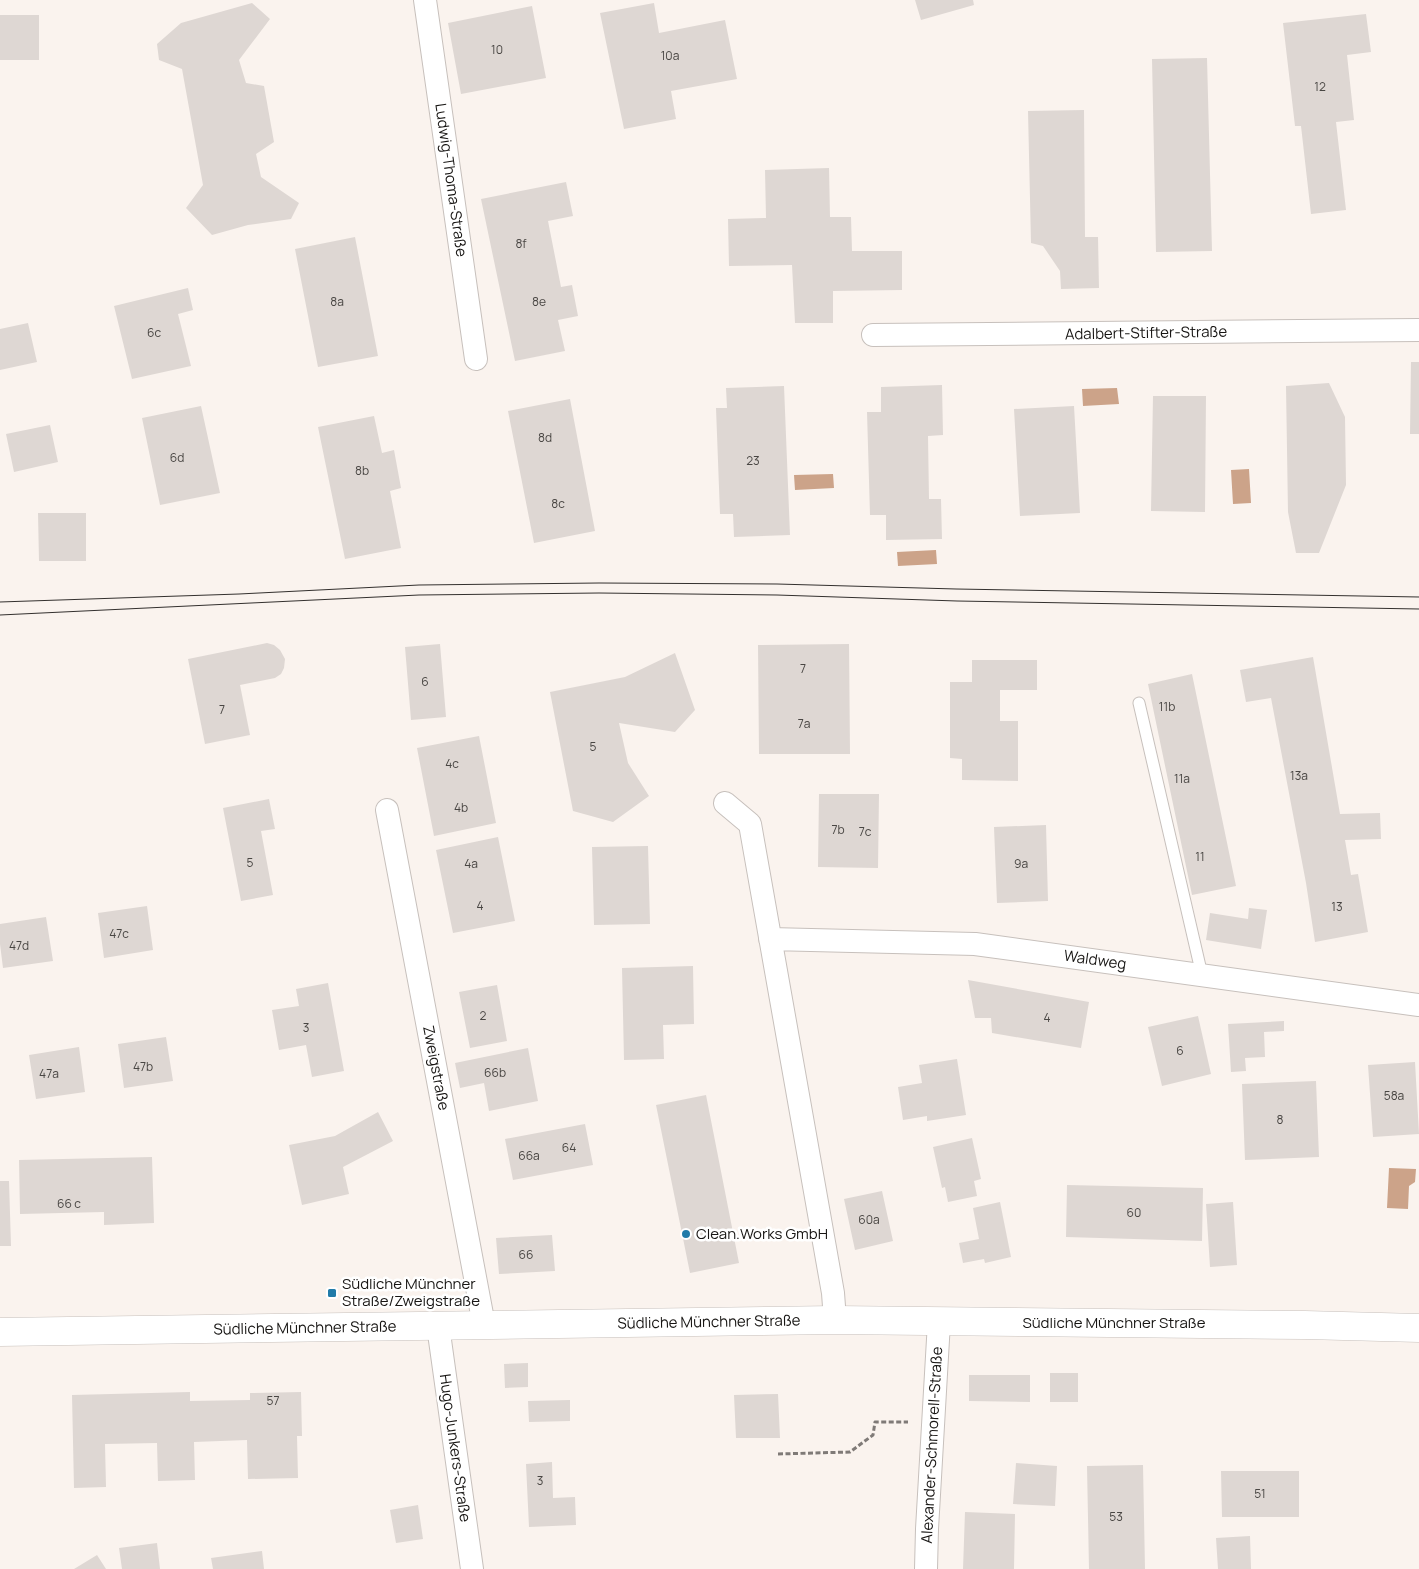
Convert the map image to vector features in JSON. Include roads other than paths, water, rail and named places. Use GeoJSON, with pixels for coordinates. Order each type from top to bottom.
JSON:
{"type":"FeatureCollection","features":[{"type":"Feature","properties":{"kind":"main road","name":"Südliche Münchner Straße"},"geometry":{"type":"LineString","coordinates":[[0,1332],[835,1320],[1419,1328]]}},
{"type":"Feature","properties":{"kind":"street","name":"Ludwig-Thoma-Straße"},"geometry":{"type":"LineString","coordinates":[[425,0],[476,359]]}},
{"type":"Feature","properties":{"kind":"street","name":"Adalbert-Stifter-Straße"},"geometry":{"type":"LineString","coordinates":[[873,335],[1419,330]]}},
{"type":"Feature","properties":{"kind":"street"},"geometry":{"type":"LineString","coordinates":[[726,803],[750,824],[833,1293],[835,1320]]}},
{"type":"Feature","properties":{"kind":"street","name":"Zweigstraße"},"geometry":{"type":"LineString","coordinates":[[387,810],[484,1325]]}},
{"type":"Feature","properties":{"kind":"street","name":"Waldweg"},"geometry":{"type":"LineString","coordinates":[[770,939],[975,944],[1419,1005]]}},
{"type":"Feature","properties":{"kind":"street","name":"Alexander-Schmorell-Straße"},"geometry":{"type":"LineString","coordinates":[[926,1569],[939,1322]]}},
{"type":"Feature","properties":{"kind":"street","name":"Hugo-Junkers-Straße"},"geometry":{"type":"LineString","coordinates":[[438,1326],[472,1569]]}},
{"type":"Feature","properties":{"kind":"lane"},"geometry":{"type":"LineString","coordinates":[[1139,703],[1202,975]]}},
{"type":"Feature","properties":{"kind":"tram line"},"geometry":{"type":"LineString","coordinates":[[0,602],[239,594],[419,585],[599,583],[777,584],[1419,597]]}},
{"type":"Feature","properties":{"kind":"tram line"},"geometry":{"type":"LineString","coordinates":[[0,615],[419,595],[599,593],[1419,609]]}},
{"type":"Feature","properties":{"kind":"place","name":"Clean.Works GmbH"},"geometry":{"type":"Point","coordinates":[686,1234]}},
{"type":"Feature","properties":{"kind":"place","name":"Südliche Münchner Straße/Zweigstraße"},"geometry":{"type":"Point","coordinates":[332,1293]}}]}
